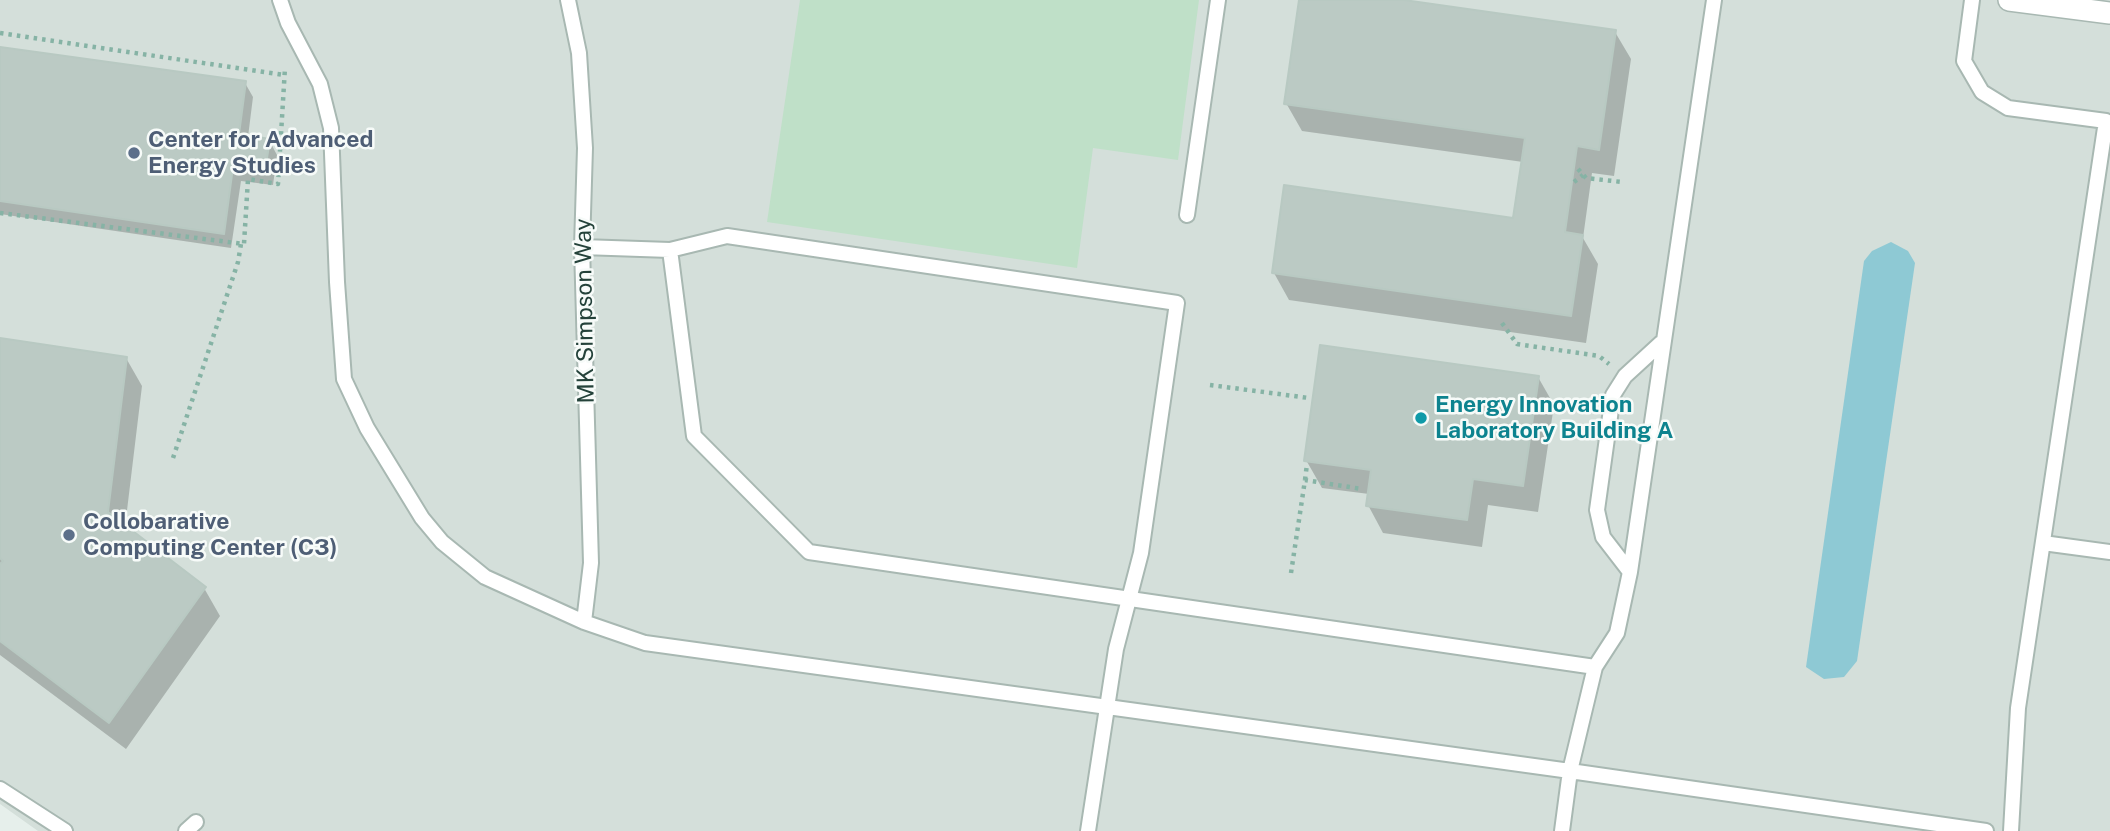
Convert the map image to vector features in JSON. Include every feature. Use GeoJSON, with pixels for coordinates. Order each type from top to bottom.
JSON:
{"type":"FeatureCollection","features":[{"type":"Feature","properties":{"kind":"street"},"geometry":{"type":"LineString","coordinates":[[2009,0],[2110,13]]}},
{"type":"Feature","properties":{"kind":"lane"},"geometry":{"type":"LineString","coordinates":[[280,0],[288,23],[320,84],[331,128],[344,379],[367,428],[422,518],[442,542],[485,577],[584,622],[645,643],[1986,831]]}},
{"type":"Feature","properties":{"kind":"lane","name":"MK Simpson Way"},"geometry":{"type":"LineString","coordinates":[[568,0],[579,53],[586,148],[582,247],[591,563],[584,622]]}},
{"type":"Feature","properties":{"kind":"lane"},"geometry":{"type":"LineString","coordinates":[[1187,215],[1218,0]]}},
{"type":"Feature","properties":{"kind":"lane"},"geometry":{"type":"LineString","coordinates":[[1562,831],[1570,771],[1595,667],[1617,634],[1630,572],[1661,343],[1714,0]]}},
{"type":"Feature","properties":{"kind":"lane"},"geometry":{"type":"LineString","coordinates":[[1972,0],[1964,61],[1982,92],[2008,108],[2108,121],[2018,708],[2011,831]]}},
{"type":"Feature","properties":{"kind":"lane"},"geometry":{"type":"LineString","coordinates":[[582,247],[670,250],[727,236],[1177,303],[1141,552],[1116,649],[1088,831]]}},
{"type":"Feature","properties":{"kind":"lane"},"geometry":{"type":"LineString","coordinates":[[670,250],[694,436],[809,552],[1595,667]]}},
{"type":"Feature","properties":{"kind":"lane"},"geometry":{"type":"LineString","coordinates":[[1630,572],[1603,537],[1597,510],[1613,395],[1625,376],[1661,343]]}},
{"type":"Feature","properties":{"kind":"lane"},"geometry":{"type":"LineString","coordinates":[[2043,543],[2110,552]]}},
{"type":"Feature","properties":{"kind":"lane"},"geometry":{"type":"LineString","coordinates":[[0,789],[65,831]]}},
{"type":"Feature","properties":{"kind":"path"},"geometry":{"type":"LineString","coordinates":[[173,458],[238,262],[241,244],[244,244],[247,179],[278,184],[288,23]]}},
{"type":"Feature","properties":{"kind":"path"},"geometry":{"type":"LineString","coordinates":[[0,33],[284,75]]}},
{"type":"Feature","properties":{"kind":"path"},"geometry":{"type":"LineString","coordinates":[[1578,169],[1583,175],[1622,182]]}},
{"type":"Feature","properties":{"kind":"path"},"geometry":{"type":"LineString","coordinates":[[1574,182],[1583,175]]}},
{"type":"Feature","properties":{"kind":"path"},"geometry":{"type":"LineString","coordinates":[[0,213],[241,244]]}},
{"type":"Feature","properties":{"kind":"path"},"geometry":{"type":"LineString","coordinates":[[1502,323],[1517,344],[1599,356],[1611,365]]}},
{"type":"Feature","properties":{"kind":"path"},"geometry":{"type":"LineString","coordinates":[[1210,385],[1309,398]]}},
{"type":"Feature","properties":{"kind":"path"},"geometry":{"type":"LineString","coordinates":[[1291,573],[1307,464]]}},
{"type":"Feature","properties":{"kind":"path"},"geometry":{"type":"LineString","coordinates":[[1306,480],[1362,489]]}},
{"type":"Feature","properties":{"kind":"shaded area"},"geometry":{"type":"Polygon","coordinates":[[[0,0],[2110,0],[2110,831],[38,831],[0,804],[0,0]]]}},
{"type":"Feature","properties":{"kind":"green space"},"geometry":{"type":"Polygon","coordinates":[[[800,0],[1199,0],[1178,160],[1093,148],[1077,268],[767,222],[800,0]]]}},
{"type":"Feature","properties":{"kind":"water"},"geometry":{"type":"Polygon","coordinates":[[[1891,242],[1908,251],[1915,263],[1857,661],[1844,677],[1824,679],[1806,667],[1864,261],[1872,251],[1891,242]]]}},
{"type":"Feature","properties":{"kind":"building"},"geometry":{"type":"Polygon","coordinates":[[[1299,0],[1404,0],[1616,30],[1599,150],[1577,146],[1565,232],[1583,235],[1571,316],[1272,273],[1284,185],[1513,218],[1525,138],[1284,104],[1299,0]]]}},
{"type":"Feature","properties":{"kind":"building","name":"Center for Advanced Energy Studies"},"geometry":{"type":"Polygon","coordinates":[[[0,47],[246,81],[239,134],[270,139],[265,171],[233,167],[224,234],[0,201],[0,47]]]}},
{"type":"Feature","properties":{"kind":"building","name":"Collobarative Computing Center (C3)"},"geometry":{"type":"Polygon","coordinates":[[[0,338],[127,357],[108,512],[206,587],[109,723],[0,641],[0,564],[3,561],[0,558],[0,338]]]}},
{"type":"Feature","properties":{"kind":"building","name":"Energy Innovation Laboratory Building A"},"geometry":{"type":"Polygon","coordinates":[[[1320,345],[1539,376],[1523,486],[1473,479],[1467,520],[1366,506],[1371,470],[1304,461],[1320,345]]]}},
{"type":"Feature","properties":{"kind":"place","name":"Center for Advanced Energy Studies"},"geometry":{"type":"Point","coordinates":[134,153]}},
{"type":"Feature","properties":{"kind":"place","name":"Energy Innovation Laboratory Building A"},"geometry":{"type":"Point","coordinates":[1421,418]}},
{"type":"Feature","properties":{"kind":"place","name":"Collobarative Computing Center (C3)"},"geometry":{"type":"Point","coordinates":[69,535]}}]}
